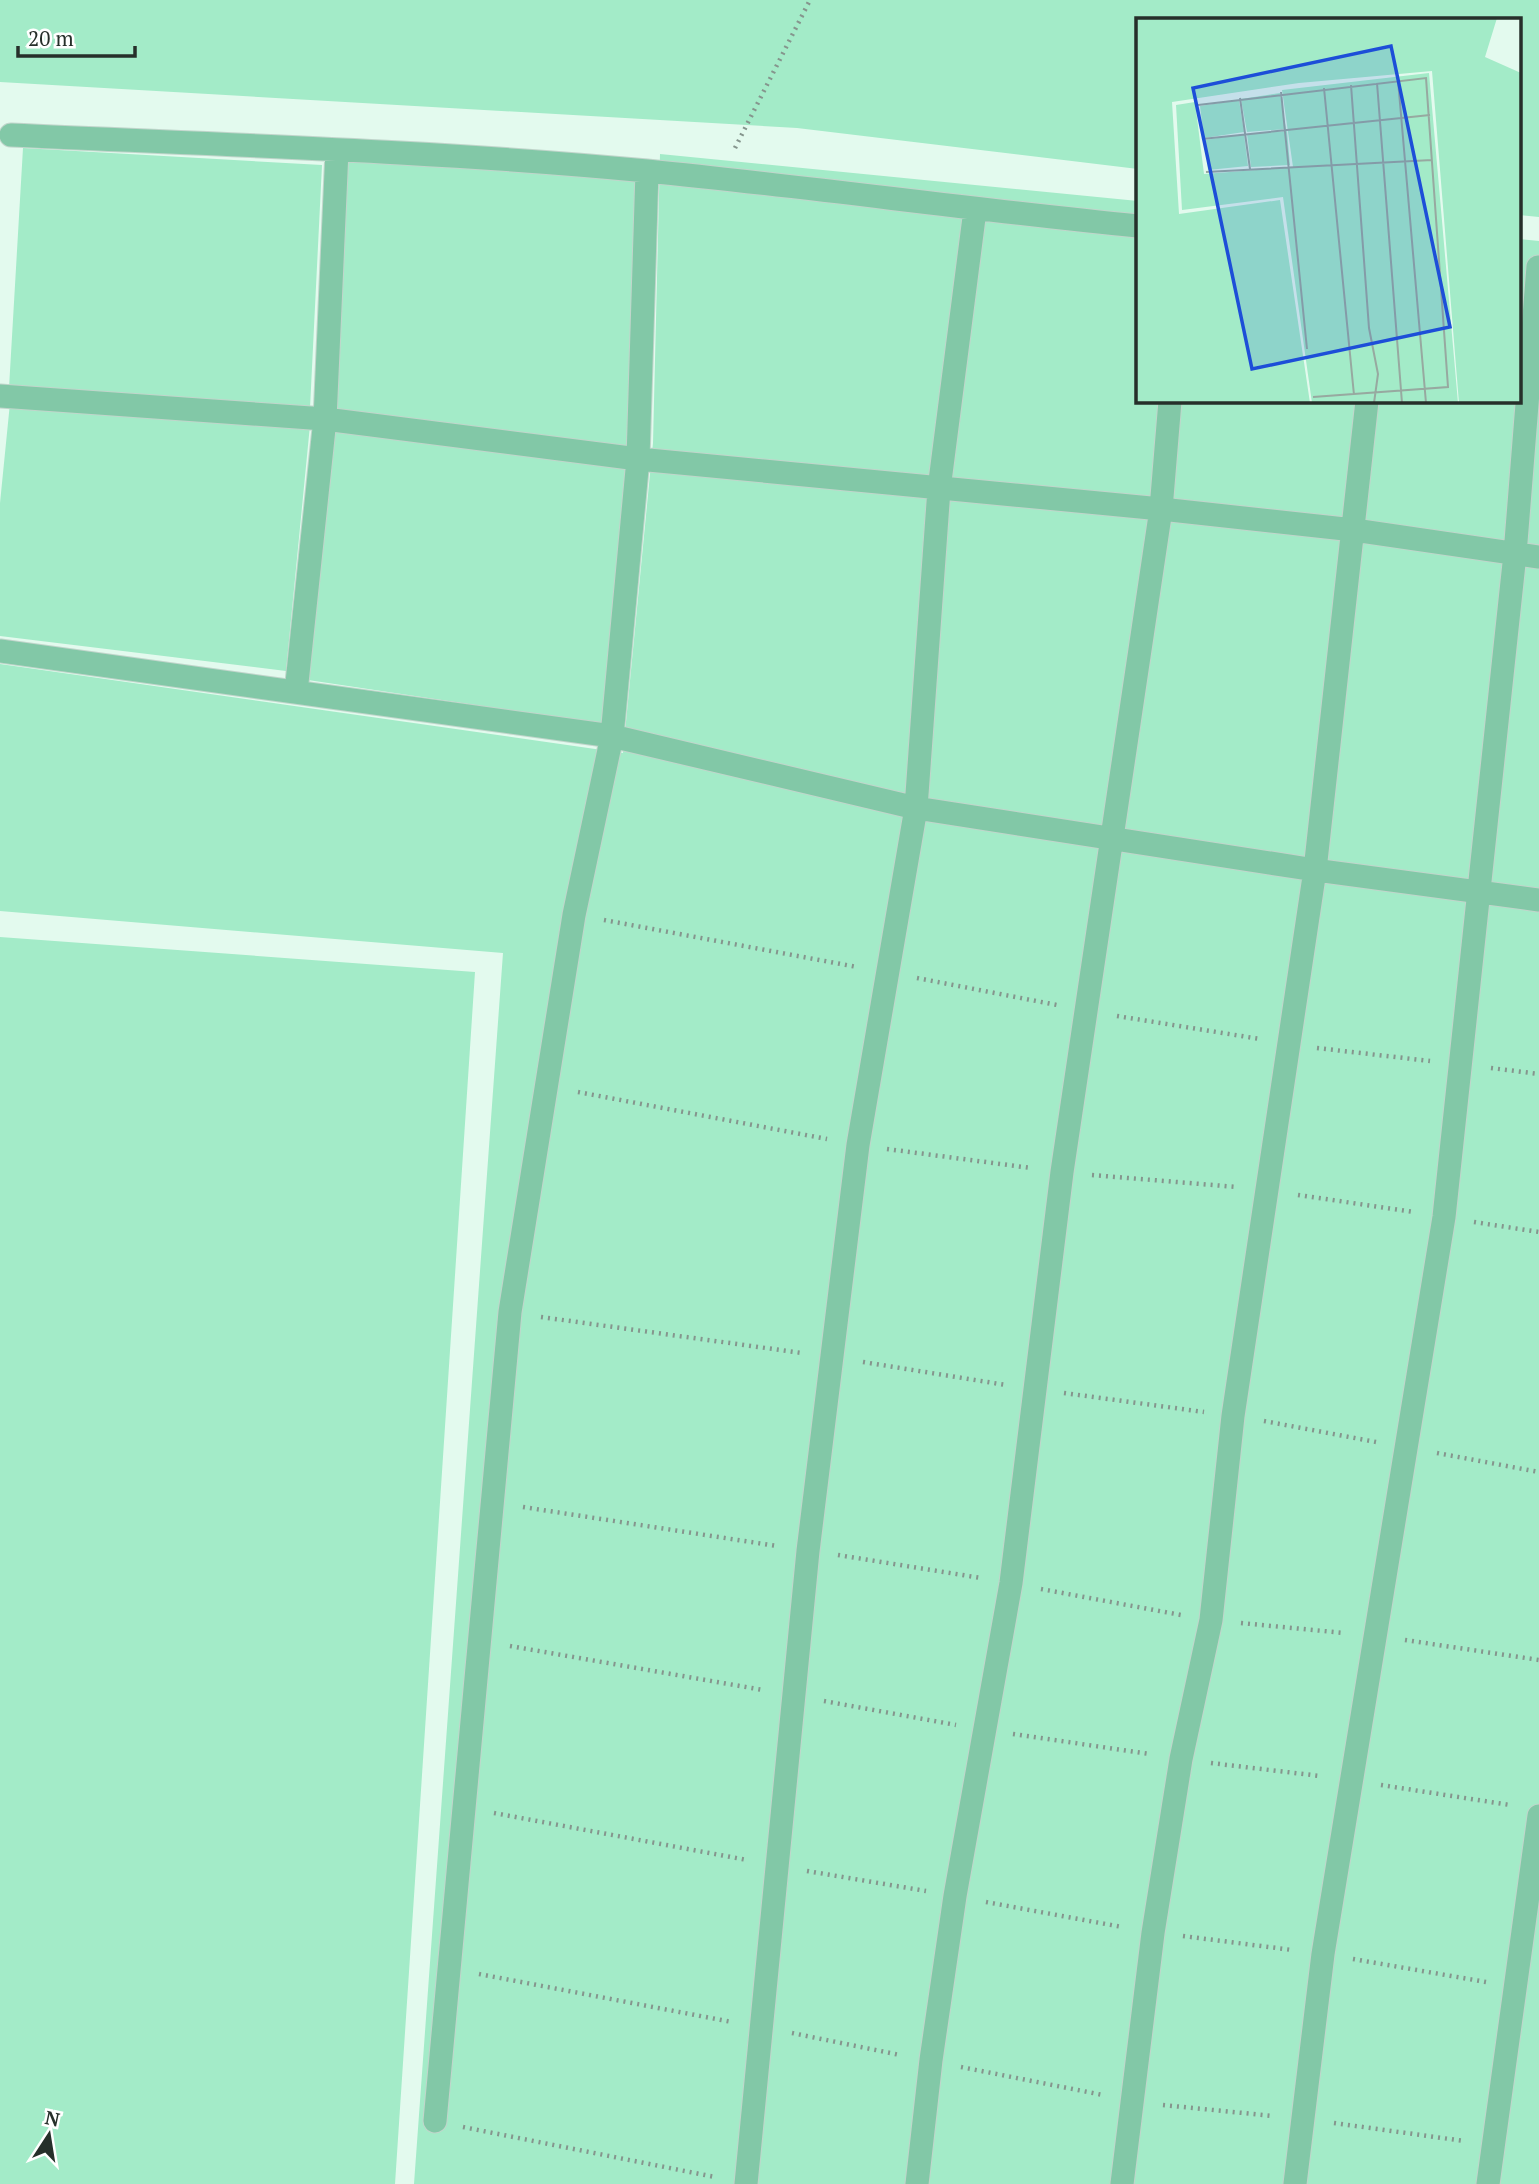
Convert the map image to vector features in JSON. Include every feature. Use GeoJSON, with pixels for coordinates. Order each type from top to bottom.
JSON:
{"type":"FeatureCollection","features":[{"type":"Feature","properties":{"kind":"lane"},"geometry":{"type":"LineString","coordinates":[[11,135],[337,150],[647,171],[975,210],[1136,226]]}},
{"type":"Feature","properties":{"kind":"lane"},"geometry":{"type":"LineString","coordinates":[[296,692],[325,419],[337,150]]}},
{"type":"Feature","properties":{"kind":"lane"},"geometry":{"type":"LineString","coordinates":[[435,2121],[510,1312],[574,915],[612,736],[638,459],[647,171]]}},
{"type":"Feature","properties":{"kind":"lane"},"geometry":{"type":"LineString","coordinates":[[746,2184],[808,1551],[864,1105],[916,808],[939,489],[975,210]]}},
{"type":"Feature","properties":{"kind":"lane"},"geometry":{"type":"LineString","coordinates":[[1295,2184],[1325,1940],[1444,1217],[1476,894],[1515,555],[1532,267]]}},
{"type":"Feature","properties":{"kind":"lane"},"geometry":{"type":"LineString","coordinates":[[0,396],[325,419],[638,459],[1354,530],[1539,557]]}},
{"type":"Feature","properties":{"kind":"lane"},"geometry":{"type":"LineString","coordinates":[[917,2184],[930,2060],[955,1896],[1012,1583],[1062,1172],[1161,509],[1170,402]]}},
{"type":"Feature","properties":{"kind":"lane"},"geometry":{"type":"LineString","coordinates":[[1122,2184],[1153,1933],[1181,1759],[1211,1620],[1233,1416],[1315,870],[1367,402]]}},
{"type":"Feature","properties":{"kind":"lane"},"geometry":{"type":"LineString","coordinates":[[0,651],[612,736],[916,808],[1476,894],[1539,900]]}},
{"type":"Feature","properties":{"kind":"lane"},"geometry":{"type":"LineString","coordinates":[[1488,2184],[1539,1816]]}},
{"type":"Feature","properties":{"kind":"path"},"geometry":{"type":"LineString","coordinates":[[719,180],[810,0]]}},
{"type":"Feature","properties":{"kind":"path"},"geometry":{"type":"LineString","coordinates":[[449,1968],[1132,2101],[1302,2119],[1492,2145]]}},
{"type":"Feature","properties":{"kind":"path"},"geometry":{"type":"LineString","coordinates":[[435,2121],[746,2184]]}},
{"type":"Feature","properties":{"kind":"green space"},"geometry":{"type":"Polygon","coordinates":[[[0,0],[1539,0],[1539,217],[1522,215],[1522,18],[1136,18],[1136,169],[797,128],[0,82],[0,0]]]}},
{"type":"Feature","properties":{"kind":"green space"},"geometry":{"type":"Polygon","coordinates":[[[23,148],[322,165],[310,408],[9,388],[23,148]]]}},
{"type":"Feature","properties":{"kind":"green space"},"geometry":{"type":"Polygon","coordinates":[[[660,154],[1136,201],[1136,402],[1522,402],[1522,239],[1539,241],[1539,2184],[414,2184],[503,953],[0,911],[0,664],[623,753],[653,443],[660,154]]]}},
{"type":"Feature","properties":{"kind":"green space"},"geometry":{"type":"Polygon","coordinates":[[[341,156],[642,175],[632,453],[333,412],[341,156]]]}},
{"type":"Feature","properties":{"kind":"green space"},"geometry":{"type":"Polygon","coordinates":[[[10,403],[310,425],[286,671],[0,636],[0,503],[10,403]]]}},
{"type":"Feature","properties":{"kind":"green space"},"geometry":{"type":"Polygon","coordinates":[[[330,427],[631,468],[601,724],[308,680],[330,427]]]}},
{"type":"Feature","properties":{"kind":"green space"},"geometry":{"type":"Polygon","coordinates":[[[0,937],[475,972],[395,2184],[0,2184],[0,937]]]}}]}
